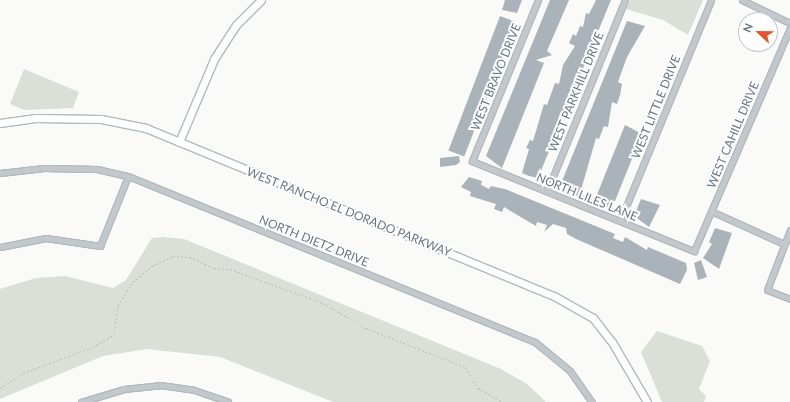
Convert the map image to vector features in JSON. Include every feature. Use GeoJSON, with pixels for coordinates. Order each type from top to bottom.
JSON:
{"type":"FeatureCollection","features":[{"type":"Feature","properties":{"kind":"street"},"geometry":{"type":"LineString","coordinates":[[179,142],[214,59],[236,25],[261,0]]}},
{"type":"Feature","properties":{"kind":"street","name":"WEST BRAVO DRIVE"},"geometry":{"type":"LineString","coordinates":[[472,161],[538,0]]}},
{"type":"Feature","properties":{"kind":"street","name":"WEST PARKHILL DRIVE"},"geometry":{"type":"LineString","coordinates":[[547,191],[625,0]]}},
{"type":"Feature","properties":{"kind":"street","name":"WEST LITTLE DRIVE"},"geometry":{"type":"LineString","coordinates":[[620,221],[711,0]]}},
{"type":"Feature","properties":{"kind":"street"},"geometry":{"type":"LineString","coordinates":[[742,0],[790,23]]}},
{"type":"Feature","properties":{"kind":"street","name":"WEST CAHILL DRIVE"},"geometry":{"type":"LineString","coordinates":[[694,251],[790,28]]}},
{"type":"Feature","properties":{"kind":"street","name":"WEST RANCHO EL DORADO PARKWAY"},"geometry":{"type":"LineString","coordinates":[[0,123],[36,118],[101,119],[146,128],[560,300],[593,318],[647,402]]}},
{"type":"Feature","properties":{"kind":"street","name":"NORTH LILES LANE"},"geometry":{"type":"LineString","coordinates":[[472,161],[694,251]]}},
{"type":"Feature","properties":{"kind":"street","name":"NORTH DIETZ DRIVE"},"geometry":{"type":"LineString","coordinates":[[0,173],[67,169],[97,169],[128,176],[535,342],[570,371],[592,402]]}},
{"type":"Feature","properties":{"kind":"street"},"geometry":{"type":"LineString","coordinates":[[0,247],[46,238],[100,246],[128,176]]}},
{"type":"Feature","properties":{"kind":"street"},"geometry":{"type":"LineString","coordinates":[[710,211],[784,244]]}},
{"type":"Feature","properties":{"kind":"street"},"geometry":{"type":"LineString","coordinates":[[790,230],[767,290],[790,299]]}},
{"type":"Feature","properties":{"kind":"street"},"geometry":{"type":"LineString","coordinates":[[81,402],[124,389],[160,385],[194,390],[228,402]]}},
{"type":"Feature","properties":{"kind":"path"},"geometry":{"type":"LineString","coordinates":[[0,388],[23,373],[93,347],[114,335],[118,305],[133,282],[152,266],[173,256],[190,257],[214,268],[230,269],[323,303],[366,328],[465,367],[478,388],[502,402]]}},
{"type":"Feature","properties":{"kind":"shaded area"},"geometry":{"type":"Polygon","coordinates":[[[630,0],[703,0],[688,35],[663,20],[626,9],[630,0]]]}},
{"type":"Feature","properties":{"kind":"shaded area"},"geometry":{"type":"Polygon","coordinates":[[[24,69],[79,92],[73,108],[24,110],[10,104],[24,69]]]}},
{"type":"Feature","properties":{"kind":"shaded area"},"geometry":{"type":"Polygon","coordinates":[[[163,237],[184,239],[501,369],[527,384],[546,402],[333,402],[220,357],[147,349],[103,356],[0,399],[0,289],[36,278],[65,276],[113,288],[126,280],[152,238],[163,237]]]}},
{"type":"Feature","properties":{"kind":"shaded area"},"geometry":{"type":"Polygon","coordinates":[[[657,331],[702,346],[710,361],[699,389],[706,396],[704,402],[662,402],[641,352],[657,331]]]}},
{"type":"Feature","properties":{"kind":"building"},"geometry":{"type":"Polygon","coordinates":[[[505,0],[522,0],[517,13],[502,10],[505,0]]]}},
{"type":"Feature","properties":{"kind":"building"},"geometry":{"type":"Polygon","coordinates":[[[550,0],[569,0],[547,51],[552,55],[536,60],[544,63],[502,168],[486,156],[550,0]]]}},
{"type":"Feature","properties":{"kind":"building"},"geometry":{"type":"Polygon","coordinates":[[[596,0],[611,0],[538,178],[529,176],[522,173],[529,149],[526,148],[530,140],[533,141],[544,104],[547,105],[555,83],[559,84],[563,65],[575,46],[569,43],[573,34],[576,36],[580,26],[583,27],[586,13],[589,14],[596,0]]]}},
{"type":"Feature","properties":{"kind":"building"},"geometry":{"type":"Polygon","coordinates":[[[500,16],[516,22],[464,157],[448,150],[500,16]]]}},
{"type":"Feature","properties":{"kind":"building"},"geometry":{"type":"Polygon","coordinates":[[[627,21],[645,26],[627,57],[618,82],[622,84],[617,104],[612,102],[608,127],[604,126],[599,139],[596,138],[579,197],[560,186],[627,21]]]}},
{"type":"Feature","properties":{"kind":"building"},"geometry":{"type":"Polygon","coordinates":[[[625,125],[642,134],[615,201],[609,207],[594,202],[625,125]]]}},
{"type":"Feature","properties":{"kind":"building"},"geometry":{"type":"Polygon","coordinates":[[[459,156],[460,162],[456,165],[440,167],[440,158],[459,156]]]}},
{"type":"Feature","properties":{"kind":"building"},"geometry":{"type":"Polygon","coordinates":[[[469,177],[482,181],[481,185],[489,189],[491,186],[505,189],[615,234],[613,238],[623,242],[625,237],[647,250],[648,247],[686,263],[687,270],[680,284],[576,239],[567,234],[566,228],[553,224],[544,232],[547,225],[537,222],[536,226],[504,207],[502,212],[494,209],[496,204],[470,196],[471,192],[461,187],[469,177]]]}},
{"type":"Feature","properties":{"kind":"building"},"geometry":{"type":"Polygon","coordinates":[[[641,199],[660,205],[649,227],[634,216],[641,199]]]}},
{"type":"Feature","properties":{"kind":"building"},"geometry":{"type":"Polygon","coordinates":[[[715,228],[732,233],[719,269],[703,258],[712,244],[709,242],[715,228]]]}},
{"type":"Feature","properties":{"kind":"building"},"geometry":{"type":"Polygon","coordinates":[[[701,260],[707,277],[698,280],[694,263],[701,260]]]}}]}
